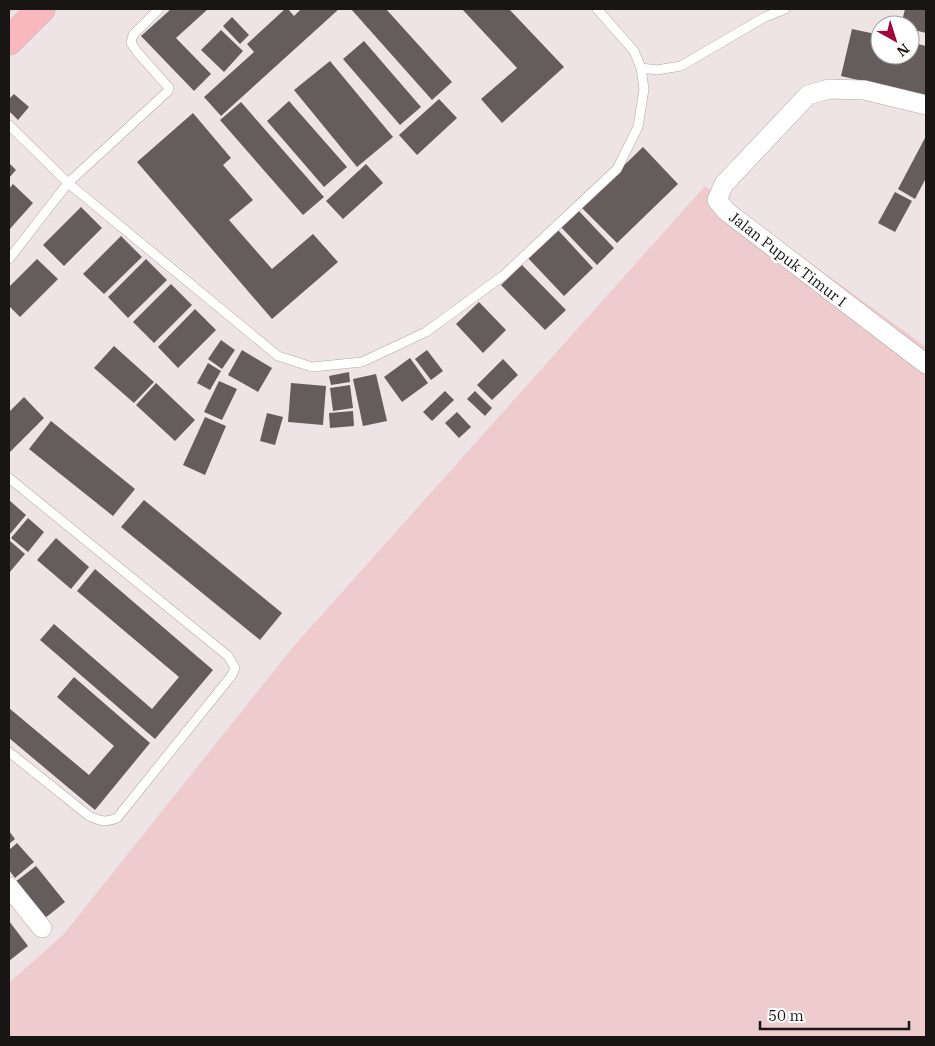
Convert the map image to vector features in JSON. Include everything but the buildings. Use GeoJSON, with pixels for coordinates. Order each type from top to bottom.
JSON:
{"type":"FeatureCollection","features":[{"type":"Feature","properties":{"kind":"highway"},"geometry":{"type":"LineString","coordinates":[[9,41],[41,9]]}},
{"type":"Feature","properties":{"kind":"street","name":"Jalan Pupuk Timur I"},"geometry":{"type":"LineString","coordinates":[[926,105],[864,90],[829,90],[808,95],[724,184],[717,200],[726,211],[926,364]]}},
{"type":"Feature","properties":{"kind":"street"},"geometry":{"type":"LineString","coordinates":[[9,886],[42,928]]}},
{"type":"Feature","properties":{"kind":"lane"},"geometry":{"type":"LineString","coordinates":[[9,259],[68,183],[168,92],[169,88],[131,43],[133,35],[159,9]]}},
{"type":"Feature","properties":{"kind":"lane"},"geometry":{"type":"LineString","coordinates":[[9,125],[68,183],[278,356],[312,367],[362,362],[426,332],[504,275],[617,169],[638,127],[644,88],[641,68],[634,51],[597,9]]}},
{"type":"Feature","properties":{"kind":"lane"},"geometry":{"type":"LineString","coordinates":[[641,68],[657,70],[681,66],[765,17],[785,9]]}},
{"type":"Feature","properties":{"kind":"lane"},"geometry":{"type":"LineString","coordinates":[[9,478],[228,656],[234,668],[232,675],[117,818],[110,821],[101,821],[89,816],[9,752]]}},
{"type":"Feature","properties":{"kind":"shaded area"},"geometry":{"type":"Polygon","coordinates":[[[705,186],[926,347],[926,1037],[9,1037],[9,983],[63,935],[293,647],[705,186]]]}}]}
